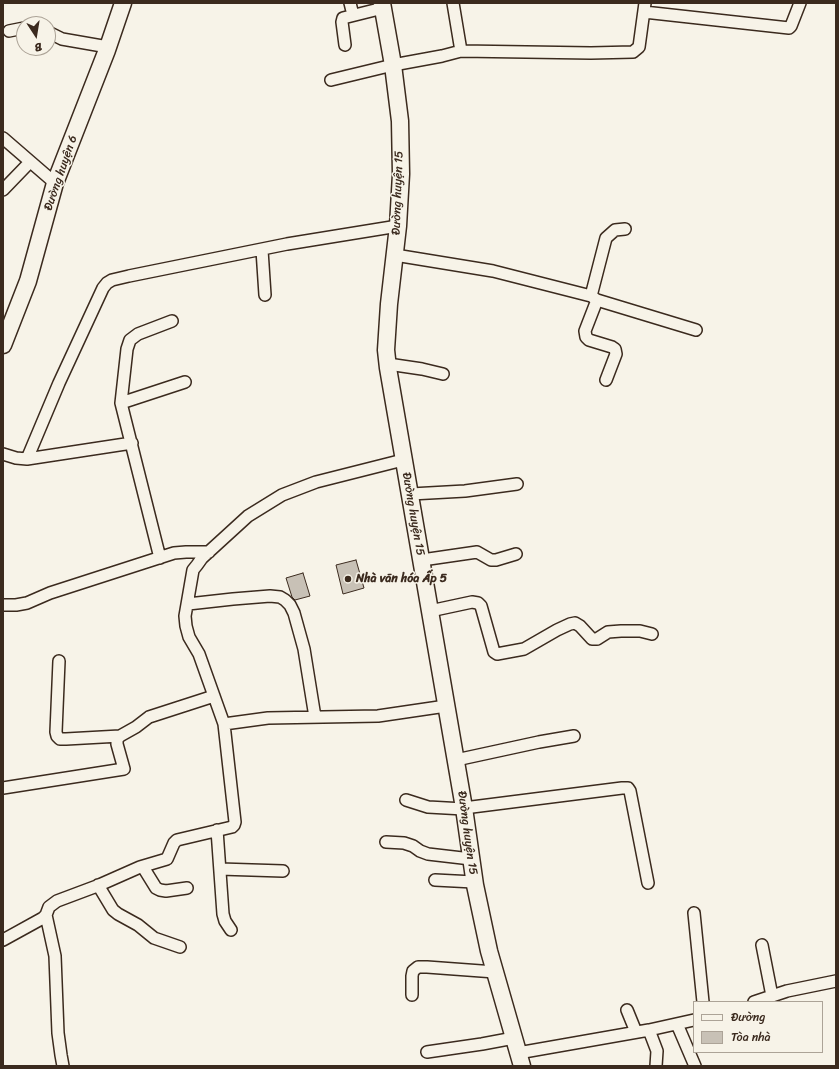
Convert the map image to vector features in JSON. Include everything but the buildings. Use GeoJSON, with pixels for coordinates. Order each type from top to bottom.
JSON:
{"type":"FeatureCollection","features":[{"type":"Feature","properties":{"kind":"street","name":"Đường huyện 6"},"geometry":{"type":"LineString","coordinates":[[3,346],[28,281],[55,183],[108,47],[123,3]]}},
{"type":"Feature","properties":{"kind":"street"},"geometry":{"type":"LineString","coordinates":[[350,3],[354,15]]}},
{"type":"Feature","properties":{"kind":"street"},"geometry":{"type":"LineString","coordinates":[[453,3],[460,51]]}},
{"type":"Feature","properties":{"kind":"street"},"geometry":{"type":"LineString","coordinates":[[331,80],[394,64],[442,56],[460,51],[591,53],[633,52],[639,46],[644,8],[789,28],[792,26],[800,3]]}},
{"type":"Feature","properties":{"kind":"street"},"geometry":{"type":"LineString","coordinates":[[345,45],[342,22],[343,18],[382,5]]}},
{"type":"Feature","properties":{"kind":"street","name":"Đường huyện 15"},"geometry":{"type":"LineString","coordinates":[[382,5],[394,64],[400,121],[401,174],[398,226],[389,304],[386,350],[403,460],[411,494],[456,760],[474,882],[489,951],[518,1052]]}},
{"type":"Feature","properties":{"kind":"street"},"geometry":{"type":"LineString","coordinates":[[9,31],[16,30]]}},
{"type":"Feature","properties":{"kind":"street"},"geometry":{"type":"LineString","coordinates":[[56,36],[62,39],[108,47]]}},
{"type":"Feature","properties":{"kind":"street"},"geometry":{"type":"LineString","coordinates":[[3,138],[55,183]]}},
{"type":"Feature","properties":{"kind":"street"},"geometry":{"type":"LineString","coordinates":[[3,190],[30,162]]}},
{"type":"Feature","properties":{"kind":"street"},"geometry":{"type":"LineString","coordinates":[[27,459],[59,383],[107,282],[128,276],[262,250],[398,226]]}},
{"type":"Feature","properties":{"kind":"street"},"geometry":{"type":"LineString","coordinates":[[606,380],[616,354],[615,349],[589,340],[586,337],[586,332],[606,238],[615,230],[625,229]]}},
{"type":"Feature","properties":{"kind":"street"},"geometry":{"type":"LineString","coordinates":[[262,250],[265,295]]}},
{"type":"Feature","properties":{"kind":"street"},"geometry":{"type":"LineString","coordinates":[[395,255],[493,272],[594,298],[696,330]]}},
{"type":"Feature","properties":{"kind":"street"},"geometry":{"type":"LineString","coordinates":[[160,558],[121,403],[127,349],[130,340],[138,334],[172,321]]}},
{"type":"Feature","properties":{"kind":"street"},"geometry":{"type":"LineString","coordinates":[[388,364],[443,374]]}},
{"type":"Feature","properties":{"kind":"street"},"geometry":{"type":"LineString","coordinates":[[121,403],[185,382]]}},
{"type":"Feature","properties":{"kind":"street"},"geometry":{"type":"LineString","coordinates":[[3,454],[16,458],[27,459],[132,443]]}},
{"type":"Feature","properties":{"kind":"street"},"geometry":{"type":"LineString","coordinates":[[3,940],[43,918],[46,915],[49,906],[57,900],[167,859],[176,840],[232,827],[235,822],[224,724],[199,654],[188,637],[186,626],[185,616],[193,570],[202,558],[248,516],[282,495],[316,482],[403,460]]}},
{"type":"Feature","properties":{"kind":"street"},"geometry":{"type":"LineString","coordinates":[[411,494],[465,491],[517,484]]}},
{"type":"Feature","properties":{"kind":"street"},"geometry":{"type":"LineString","coordinates":[[3,605],[27,603],[50,593],[174,553],[209,552]]}},
{"type":"Feature","properties":{"kind":"street"},"geometry":{"type":"LineString","coordinates":[[422,560],[477,552],[492,560],[496,560],[516,554]]}},
{"type":"Feature","properties":{"kind":"street"},"geometry":{"type":"LineString","coordinates":[[188,604],[270,596],[280,598],[290,604],[304,649],[315,717]]}},
{"type":"Feature","properties":{"kind":"street"},"geometry":{"type":"LineString","coordinates":[[430,611],[472,602],[478,603],[481,606],[494,652],[497,654],[524,649],[570,624],[580,626],[592,639],[597,639],[608,632],[640,631],[652,634]]}},
{"type":"Feature","properties":{"kind":"street"},"geometry":{"type":"LineString","coordinates":[[59,661],[56,732],[60,739],[120,736],[136,727],[149,717],[214,696]]}},
{"type":"Feature","properties":{"kind":"street"},"geometry":{"type":"LineString","coordinates":[[224,724],[268,718],[378,716],[446,706]]}},
{"type":"Feature","properties":{"kind":"street"},"geometry":{"type":"LineString","coordinates":[[3,788],[124,769],[117,744],[117,739],[120,736]]}},
{"type":"Feature","properties":{"kind":"street"},"geometry":{"type":"LineString","coordinates":[[456,760],[574,736]]}},
{"type":"Feature","properties":{"kind":"street"},"geometry":{"type":"LineString","coordinates":[[406,800],[428,807],[464,809],[628,788],[630,791],[648,883]]}},
{"type":"Feature","properties":{"kind":"street"},"geometry":{"type":"LineString","coordinates":[[217,830],[223,914],[225,921],[231,930]]}},
{"type":"Feature","properties":{"kind":"street"},"geometry":{"type":"LineString","coordinates":[[386,842],[404,843],[414,846],[420,851],[428,854],[471,859]]}},
{"type":"Feature","properties":{"kind":"street"},"geometry":{"type":"LineString","coordinates":[[143,867],[156,888],[160,890],[166,891],[187,888]]}},
{"type":"Feature","properties":{"kind":"street"},"geometry":{"type":"LineString","coordinates":[[220,869],[283,871]]}},
{"type":"Feature","properties":{"kind":"street"},"geometry":{"type":"LineString","coordinates":[[435,880],[474,882]]}},
{"type":"Feature","properties":{"kind":"street"},"geometry":{"type":"LineString","coordinates":[[98,885],[118,914],[138,925],[154,938],[180,948]]}},
{"type":"Feature","properties":{"kind":"street"},"geometry":{"type":"LineString","coordinates":[[694,913],[703,1001]]}},
{"type":"Feature","properties":{"kind":"street"},"geometry":{"type":"LineString","coordinates":[[46,915],[56,956],[58,1033],[63,1066]]}},
{"type":"Feature","properties":{"kind":"street"},"geometry":{"type":"LineString","coordinates":[[762,945],[772,996]]}},
{"type":"Feature","properties":{"kind":"street"},"geometry":{"type":"LineString","coordinates":[[412,995],[413,971],[418,967],[495,972]]}},
{"type":"Feature","properties":{"kind":"street"},"geometry":{"type":"LineString","coordinates":[[757,1001],[787,991],[836,981]]}},
{"type":"Feature","properties":{"kind":"street"},"geometry":{"type":"LineString","coordinates":[[627,1010],[636,1032]]}},
{"type":"Feature","properties":{"kind":"street"},"geometry":{"type":"LineString","coordinates":[[427,1052],[482,1044],[518,1052],[649,1030],[693,1020]]}},
{"type":"Feature","properties":{"kind":"street"},"geometry":{"type":"LineString","coordinates":[[677,1024],[695,1066]]}},
{"type":"Feature","properties":{"kind":"street"},"geometry":{"type":"LineString","coordinates":[[649,1030],[657,1051],[656,1066]]}},
{"type":"Feature","properties":{"kind":"place","name":"Nhà văn hóa Ấp 5"},"geometry":{"type":"Point","coordinates":[348,579]}}]}
